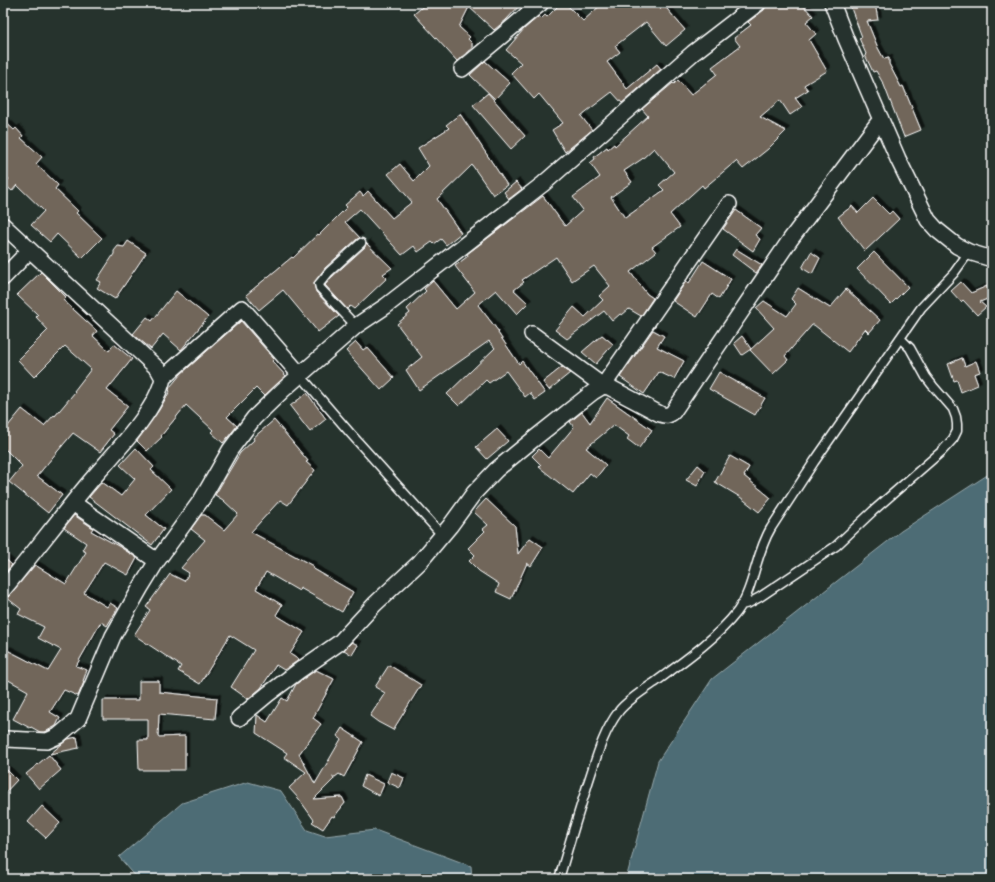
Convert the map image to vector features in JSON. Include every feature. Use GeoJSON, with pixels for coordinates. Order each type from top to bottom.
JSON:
{"type":"FeatureCollection","features":[{"type":"Feature","properties":{"kind":"street"},"geometry":{"type":"LineString","coordinates":[[462,69],[541,3]]}},
{"type":"Feature","properties":{"kind":"street"},"geometry":{"type":"LineString","coordinates":[[6,739],[47,741],[58,736],[78,719],[113,636],[157,561],[202,499],[230,450],[254,418],[356,326],[386,306],[542,184],[693,53],[758,3]]}},
{"type":"Feature","properties":{"kind":"street"},"geometry":{"type":"LineString","coordinates":[[832,3],[898,159],[928,220],[937,230],[958,246],[969,252],[992,259]]}},
{"type":"Feature","properties":{"kind":"street"},"geometry":{"type":"LineString","coordinates":[[532,334],[603,386],[609,387],[660,414],[665,416],[669,415],[673,412],[790,240],[881,119]]}},
{"type":"Feature","properties":{"kind":"street"},"geometry":{"type":"LineString","coordinates":[[239,718],[284,682],[339,643],[375,604],[419,563],[474,493],[496,470],[593,392],[603,386],[729,204]]}},
{"type":"Feature","properties":{"kind":"street"},"geometry":{"type":"LineString","coordinates":[[3,225],[158,369],[163,378]]}},
{"type":"Feature","properties":{"kind":"street"},"geometry":{"type":"LineString","coordinates":[[3,278],[30,250]]}},
{"type":"Feature","properties":{"kind":"street"},"geometry":{"type":"LineString","coordinates":[[3,590],[73,503],[131,435],[153,402],[163,378],[242,308],[301,376]]}},
{"type":"Feature","properties":{"kind":"street"},"geometry":{"type":"LineString","coordinates":[[73,503],[157,561]]}},
{"type":"Feature","properties":{"kind":"lane"},"geometry":{"type":"LineString","coordinates":[[356,326],[320,288],[319,284],[329,272],[361,243]]}},
{"type":"Feature","properties":{"kind":"lane"},"geometry":{"type":"LineString","coordinates":[[559,879],[600,745],[619,711],[633,698],[705,644],[728,622],[741,604],[747,591],[765,538],[814,462],[921,308],[954,273],[969,252]]}},
{"type":"Feature","properties":{"kind":"lane"},"geometry":{"type":"LineString","coordinates":[[741,604],[749,603],[760,597],[836,546],[873,511],[942,451],[953,439],[957,431],[957,424],[953,409],[926,377],[910,348],[900,338]]}},
{"type":"Feature","properties":{"kind":"lane"},"geometry":{"type":"LineString","coordinates":[[301,376],[350,434],[442,535]]}},
{"type":"Feature","properties":{"kind":"water"},"geometry":{"type":"Polygon","coordinates":[[[992,472],[992,879],[626,879],[658,761],[712,679],[901,531],[992,472]]]}},
{"type":"Feature","properties":{"kind":"water"},"geometry":{"type":"Polygon","coordinates":[[[248,782],[281,791],[307,830],[325,836],[375,830],[471,866],[472,879],[138,879],[119,857],[182,803],[248,782]]]}},
{"type":"Feature","properties":{"kind":"building"},"geometry":{"type":"Polygon","coordinates":[[[427,3],[522,3],[494,30],[469,7],[459,27],[470,37],[468,39],[472,43],[472,48],[457,61],[414,14],[427,3]]]}},
{"type":"Feature","properties":{"kind":"building"},"geometry":{"type":"Polygon","coordinates":[[[561,3],[565,3],[583,21],[603,3],[662,3],[685,30],[666,46],[646,22],[615,46],[620,52],[607,62],[627,89],[657,64],[661,69],[622,103],[612,92],[581,116],[592,130],[565,152],[552,130],[563,123],[539,94],[534,99],[511,73],[521,63],[506,50],[524,29],[539,16],[541,19],[545,15],[547,17],[561,3]]]}},
{"type":"Feature","properties":{"kind":"building"},"geometry":{"type":"Polygon","coordinates":[[[767,3],[801,3],[813,16],[806,22],[816,34],[809,40],[827,71],[804,85],[808,90],[795,98],[802,107],[790,115],[780,100],[760,117],[786,131],[768,149],[743,169],[736,161],[704,188],[702,185],[670,214],[680,227],[652,247],[656,252],[630,272],[647,294],[653,298],[641,316],[629,309],[612,321],[604,311],[567,339],[555,330],[574,307],[585,317],[603,300],[599,296],[610,286],[594,266],[572,281],[556,257],[522,280],[524,282],[514,290],[528,303],[517,314],[496,290],[478,305],[499,332],[498,333],[519,364],[522,361],[545,393],[535,400],[530,393],[525,397],[506,371],[489,383],[486,380],[459,406],[447,394],[495,348],[489,341],[419,390],[406,370],[422,357],[397,324],[410,313],[407,309],[426,291],[424,289],[433,281],[456,309],[475,292],[455,266],[468,256],[467,254],[543,196],[565,226],[583,210],[573,197],[600,177],[590,163],[595,159],[594,157],[607,147],[608,149],[614,144],[615,146],[648,116],[642,109],[673,83],[674,84],[678,80],[691,95],[717,74],[712,67],[740,46],[734,38],[751,25],[748,22],[764,10],[767,3]],[[654,148],[642,159],[624,171],[632,182],[611,197],[625,218],[664,190],[659,185],[674,172],[654,148]]]}},
{"type":"Feature","properties":{"kind":"building"},"geometry":{"type":"Polygon","coordinates":[[[849,3],[875,3],[878,20],[867,21],[884,59],[889,58],[889,64],[901,87],[903,86],[921,130],[904,137],[884,85],[876,71],[873,72],[865,55],[866,54],[859,38],[862,37],[849,3]]]}},
{"type":"Feature","properties":{"kind":"building"},"geometry":{"type":"Polygon","coordinates":[[[485,61],[510,83],[495,99],[470,75],[485,61]]]}},
{"type":"Feature","properties":{"kind":"building"},"geometry":{"type":"Polygon","coordinates":[[[488,93],[525,136],[511,149],[473,105],[488,93]]]}},
{"type":"Feature","properties":{"kind":"building"},"geometry":{"type":"Polygon","coordinates":[[[460,114],[507,185],[493,195],[472,165],[437,199],[461,233],[446,245],[441,239],[434,244],[432,242],[418,252],[414,246],[402,255],[360,209],[345,222],[360,238],[325,268],[314,283],[316,292],[339,316],[318,332],[283,290],[259,310],[246,295],[292,257],[293,258],[318,234],[319,235],[347,207],[345,205],[360,192],[363,196],[368,191],[392,218],[412,202],[388,174],[400,164],[414,181],[429,166],[418,148],[449,128],[446,125],[460,114]]]}},
{"type":"Feature","properties":{"kind":"building"},"geometry":{"type":"Polygon","coordinates":[[[3,120],[14,130],[16,128],[23,136],[21,138],[42,157],[36,164],[58,185],[55,189],[78,211],[76,213],[102,238],[82,258],[57,234],[50,242],[31,225],[44,211],[17,185],[12,191],[4,184],[9,179],[3,174],[3,120]]]}},
{"type":"Feature","properties":{"kind":"building"},"geometry":{"type":"Polygon","coordinates":[[[516,182],[522,189],[509,199],[504,192],[516,182]]]}},
{"type":"Feature","properties":{"kind":"building"},"geometry":{"type":"Polygon","coordinates":[[[873,198],[889,214],[892,211],[899,219],[865,251],[838,217],[852,206],[858,213],[873,198]]]}},
{"type":"Feature","properties":{"kind":"building"},"geometry":{"type":"Polygon","coordinates":[[[736,210],[761,228],[755,235],[760,239],[753,251],[723,229],[736,210]]]}},
{"type":"Feature","properties":{"kind":"building"},"geometry":{"type":"Polygon","coordinates":[[[128,241],[146,253],[115,299],[97,288],[101,282],[97,280],[114,254],[114,251],[118,246],[124,247],[128,241]]]}},
{"type":"Feature","properties":{"kind":"building"},"geometry":{"type":"Polygon","coordinates":[[[366,243],[392,268],[383,274],[387,278],[354,309],[350,306],[347,309],[325,285],[365,247],[366,243]]]}},
{"type":"Feature","properties":{"kind":"building"},"geometry":{"type":"Polygon","coordinates":[[[736,249],[762,265],[756,273],[732,255],[736,249]]]}},
{"type":"Feature","properties":{"kind":"building"},"geometry":{"type":"Polygon","coordinates":[[[811,252],[820,258],[812,274],[802,268],[811,252]]]}},
{"type":"Feature","properties":{"kind":"building"},"geometry":{"type":"Polygon","coordinates":[[[874,252],[908,287],[891,304],[857,269],[874,252]]]}},
{"type":"Feature","properties":{"kind":"building"},"geometry":{"type":"Polygon","coordinates":[[[703,261],[731,279],[719,299],[712,294],[697,317],[673,301],[686,281],[689,283],[703,261]]]}},
{"type":"Feature","properties":{"kind":"building"},"geometry":{"type":"Polygon","coordinates":[[[41,272],[66,297],[63,300],[97,331],[93,336],[109,351],[114,344],[132,359],[107,390],[128,406],[109,430],[114,434],[100,452],[73,433],[37,476],[62,495],[48,513],[9,482],[22,466],[3,447],[3,432],[22,409],[44,426],[54,415],[55,416],[75,392],[74,391],[91,369],[65,346],[34,377],[18,360],[48,330],[36,317],[38,315],[17,295],[41,272]]]}},
{"type":"Feature","properties":{"kind":"building"},"geometry":{"type":"Polygon","coordinates":[[[961,282],[971,293],[992,284],[992,297],[980,302],[986,307],[977,315],[963,300],[961,302],[951,291],[961,282]]]}},
{"type":"Feature","properties":{"kind":"building"},"geometry":{"type":"Polygon","coordinates":[[[798,288],[830,308],[846,289],[880,320],[869,333],[865,329],[848,352],[814,325],[812,325],[785,356],[788,360],[773,374],[750,350],[774,328],[756,308],[764,301],[787,316],[796,304],[791,299],[798,288]]]}},
{"type":"Feature","properties":{"kind":"building"},"geometry":{"type":"Polygon","coordinates":[[[176,291],[208,317],[181,350],[163,334],[151,349],[133,334],[147,317],[152,321],[176,291]]]}},
{"type":"Feature","properties":{"kind":"building"},"geometry":{"type":"Polygon","coordinates":[[[241,321],[274,359],[272,361],[286,376],[264,396],[256,388],[227,417],[237,426],[223,443],[211,432],[213,430],[186,405],[161,436],[162,437],[147,451],[137,441],[159,410],[170,391],[170,387],[181,374],[241,321]]]}},
{"type":"Feature","properties":{"kind":"building"},"geometry":{"type":"Polygon","coordinates":[[[653,330],[664,336],[657,347],[684,361],[674,379],[659,372],[644,394],[620,377],[653,330]]]}},
{"type":"Feature","properties":{"kind":"building"},"geometry":{"type":"Polygon","coordinates":[[[602,335],[613,344],[596,364],[582,352],[602,335]]]}},
{"type":"Feature","properties":{"kind":"building"},"geometry":{"type":"Polygon","coordinates":[[[742,336],[751,349],[742,355],[734,343],[742,336]]]}},
{"type":"Feature","properties":{"kind":"building"},"geometry":{"type":"Polygon","coordinates":[[[356,342],[363,350],[367,347],[394,378],[381,390],[346,351],[356,342]]]}},
{"type":"Feature","properties":{"kind":"building"},"geometry":{"type":"Polygon","coordinates":[[[962,358],[965,366],[976,361],[980,372],[974,374],[978,385],[961,392],[957,380],[954,381],[948,364],[962,358]]]}},
{"type":"Feature","properties":{"kind":"building"},"geometry":{"type":"Polygon","coordinates":[[[562,367],[570,373],[549,390],[543,382],[562,367]]]}},
{"type":"Feature","properties":{"kind":"building"},"geometry":{"type":"Polygon","coordinates":[[[719,372],[765,398],[755,415],[709,389],[719,372]]]}},
{"type":"Feature","properties":{"kind":"building"},"geometry":{"type":"Polygon","coordinates":[[[307,393],[326,419],[310,432],[290,406],[307,393]]]}},
{"type":"Feature","properties":{"kind":"building"},"geometry":{"type":"Polygon","coordinates":[[[607,398],[652,430],[639,448],[627,439],[629,436],[614,425],[586,448],[606,465],[596,478],[590,473],[573,494],[539,467],[541,465],[532,456],[539,449],[548,458],[574,427],[570,422],[582,412],[590,423],[607,398]]]}},
{"type":"Feature","properties":{"kind":"building"},"geometry":{"type":"Polygon","coordinates":[[[274,420],[308,461],[306,462],[315,470],[288,505],[280,500],[251,532],[313,566],[312,568],[353,592],[342,612],[300,588],[299,591],[266,572],[256,589],[282,605],[276,615],[304,632],[290,654],[299,660],[284,670],[276,665],[261,688],[248,699],[231,687],[254,650],[230,635],[200,684],[178,671],[181,666],[134,635],[150,610],[146,607],[170,574],[184,581],[189,573],[181,568],[205,540],[191,529],[201,515],[205,515],[224,530],[238,514],[223,500],[215,495],[240,453],[254,440],[253,438],[274,420]]]}},
{"type":"Feature","properties":{"kind":"building"},"geometry":{"type":"Polygon","coordinates":[[[497,429],[508,441],[487,459],[476,447],[497,429]]]}},
{"type":"Feature","properties":{"kind":"building"},"geometry":{"type":"Polygon","coordinates":[[[136,448],[154,467],[151,470],[171,489],[146,515],[164,529],[152,545],[89,497],[102,482],[121,496],[135,479],[120,465],[136,448]]]}},
{"type":"Feature","properties":{"kind":"building"},"geometry":{"type":"Polygon","coordinates":[[[730,456],[749,467],[744,476],[771,498],[759,512],[740,497],[715,482],[730,456]]]}},
{"type":"Feature","properties":{"kind":"building"},"geometry":{"type":"Polygon","coordinates":[[[698,465],[705,471],[697,486],[686,480],[698,465]]]}},
{"type":"Feature","properties":{"kind":"building"},"geometry":{"type":"Polygon","coordinates":[[[486,499],[515,526],[518,554],[530,538],[543,547],[531,566],[527,563],[511,599],[496,592],[499,584],[479,571],[469,561],[475,555],[468,548],[485,531],[483,529],[488,525],[474,512],[486,499]]]}},
{"type":"Feature","properties":{"kind":"building"},"geometry":{"type":"Polygon","coordinates":[[[74,515],[93,528],[91,531],[137,558],[128,575],[104,562],[84,593],[107,607],[110,603],[118,608],[107,626],[101,622],[76,666],[87,670],[78,696],[64,690],[50,712],[60,718],[56,726],[45,732],[40,732],[13,719],[28,691],[3,677],[3,658],[7,650],[48,671],[61,650],[38,638],[44,627],[18,614],[21,609],[7,598],[35,565],[66,584],[86,552],[82,550],[86,543],[64,528],[74,515]]]}},
{"type":"Feature","properties":{"kind":"building"},"geometry":{"type":"Polygon","coordinates":[[[3,557],[12,565],[4,574],[3,573],[3,557]]]}},
{"type":"Feature","properties":{"kind":"building"},"geometry":{"type":"Polygon","coordinates":[[[352,642],[358,645],[352,655],[344,650],[352,642]]]}},
{"type":"Feature","properties":{"kind":"building"},"geometry":{"type":"Polygon","coordinates":[[[389,665],[421,685],[393,730],[370,716],[385,693],[375,687],[389,665]]]}},
{"type":"Feature","properties":{"kind":"building"},"geometry":{"type":"Polygon","coordinates":[[[316,670],[334,679],[313,718],[321,724],[299,754],[315,784],[341,739],[337,736],[342,728],[363,742],[344,777],[339,774],[335,777],[332,776],[334,779],[314,799],[342,797],[345,803],[334,817],[332,816],[323,829],[312,822],[314,820],[289,788],[306,772],[284,757],[287,753],[256,733],[257,715],[267,722],[282,698],[287,701],[296,684],[316,670]]]}},
{"type":"Feature","properties":{"kind":"building"},"geometry":{"type":"Polygon","coordinates":[[[139,681],[159,681],[159,692],[217,698],[215,719],[159,714],[158,737],[185,736],[185,770],[139,770],[138,740],[148,740],[148,719],[103,719],[103,700],[139,700],[139,681]]]}},
{"type":"Feature","properties":{"kind":"building"},"geometry":{"type":"Polygon","coordinates":[[[77,737],[79,748],[50,754],[68,739],[77,737]]]}},
{"type":"Feature","properties":{"kind":"building"},"geometry":{"type":"Polygon","coordinates":[[[49,755],[61,770],[39,789],[26,774],[49,755]]]}},
{"type":"Feature","properties":{"kind":"building"},"geometry":{"type":"Polygon","coordinates":[[[3,766],[17,780],[3,795],[3,766]]]}},
{"type":"Feature","properties":{"kind":"building"},"geometry":{"type":"Polygon","coordinates":[[[391,772],[404,778],[400,788],[387,782],[391,772]]]}},
{"type":"Feature","properties":{"kind":"building"},"geometry":{"type":"Polygon","coordinates":[[[365,775],[384,784],[379,796],[361,786],[365,775]]]}},
{"type":"Feature","properties":{"kind":"building"},"geometry":{"type":"Polygon","coordinates":[[[42,806],[60,823],[46,838],[28,822],[42,806]]]}}]}
